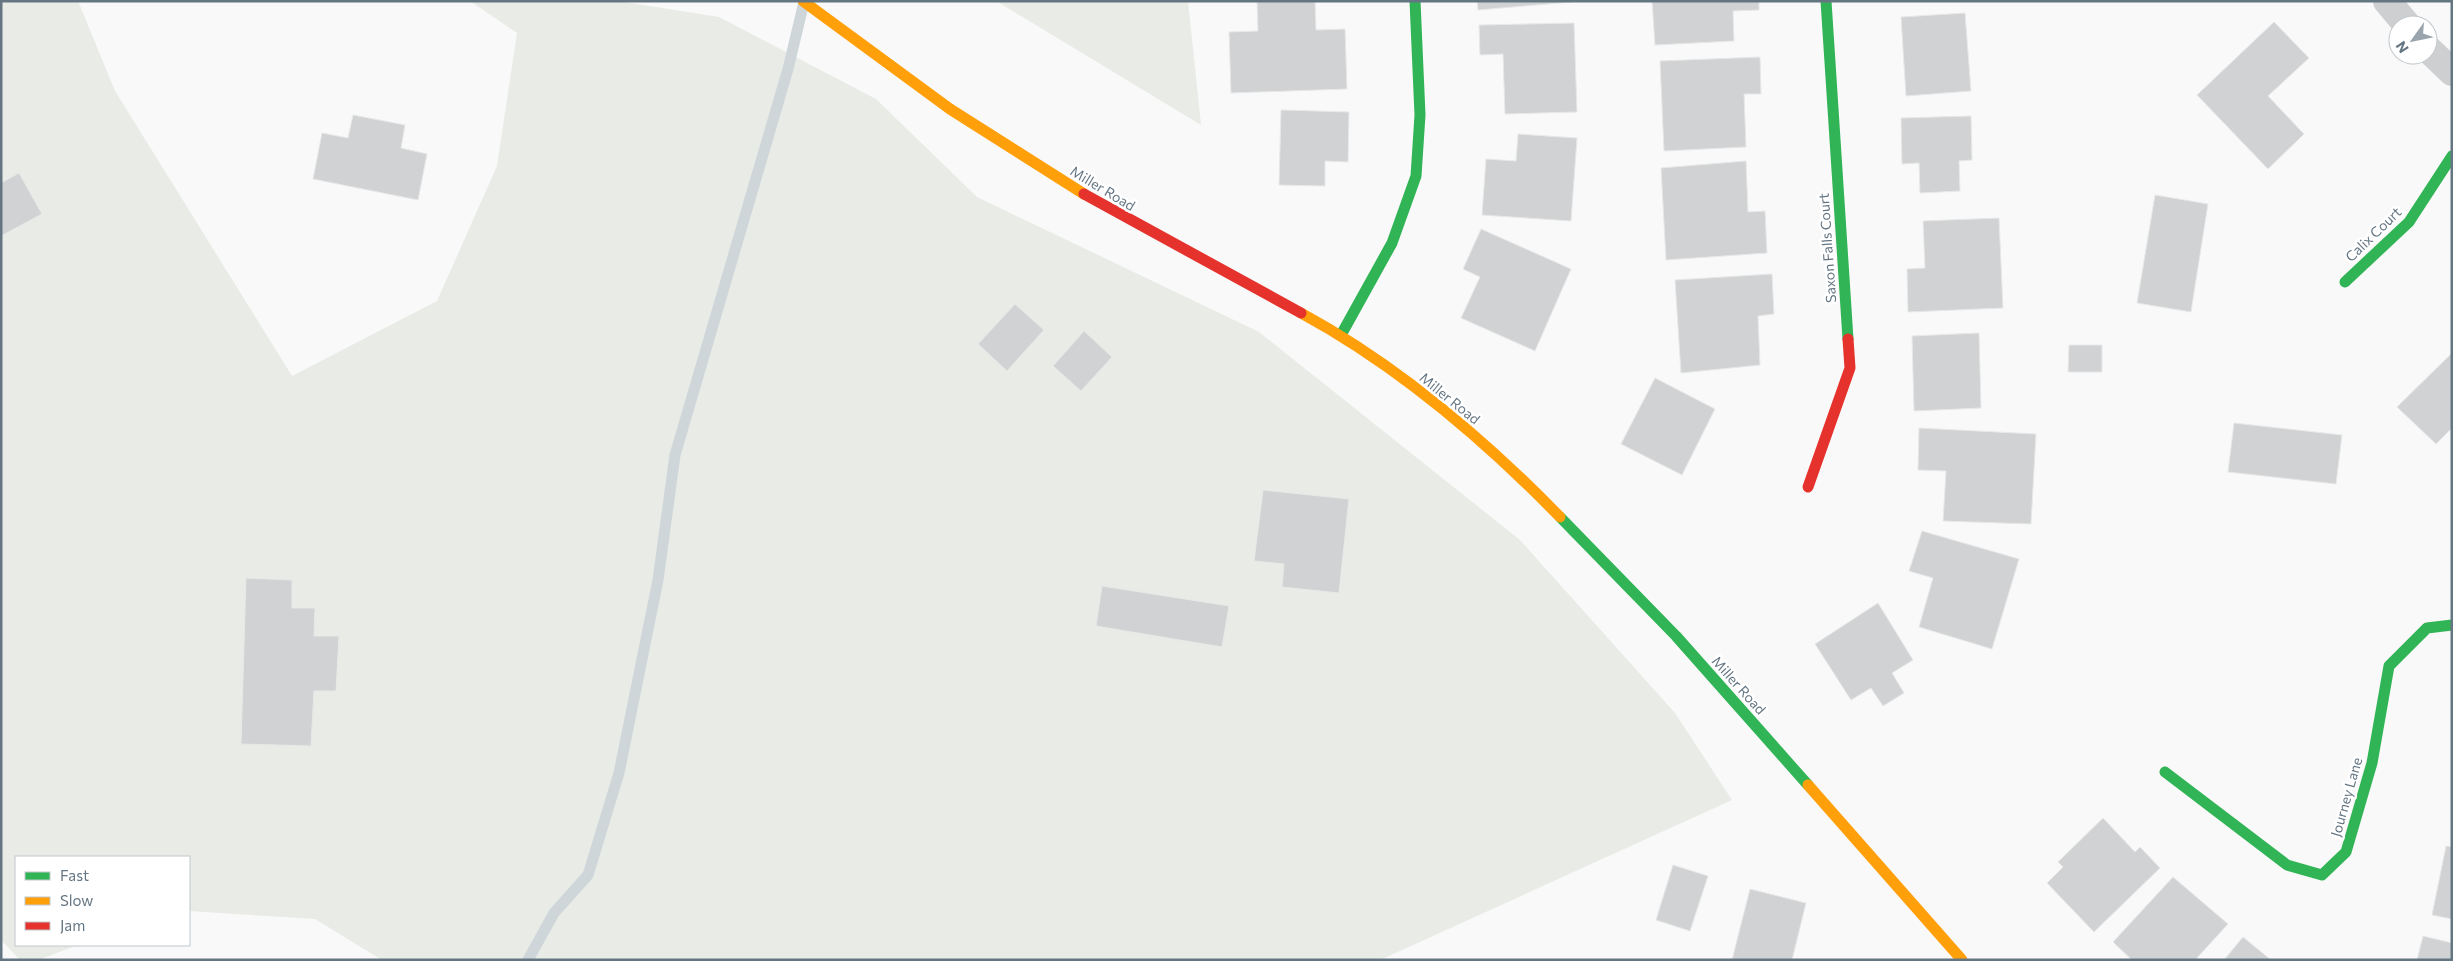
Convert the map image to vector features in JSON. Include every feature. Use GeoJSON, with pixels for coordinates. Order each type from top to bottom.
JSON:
{"type":"FeatureCollection","features":[{"type":"Feature","properties":{"kind":"street","name":"Miller Road"},"geometry":{"type":"LineString","coordinates":[[803,1],[950,108],[1097,203],[1341,335],[1444,410],[1530,486],[1676,636],[1956,958]]}},
{"type":"Feature","properties":{"kind":"street"},"geometry":{"type":"LineString","coordinates":[[1341,335],[1392,243],[1416,176],[1420,115],[1416,1]]}},
{"type":"Feature","properties":{"kind":"street","name":"Saxon Falls Court"},"geometry":{"type":"LineString","coordinates":[[1808,487],[1850,368],[1826,1]]}},
{"type":"Feature","properties":{"kind":"street"},"geometry":{"type":"LineString","coordinates":[[2387,1],[2399,15]]}},
{"type":"Feature","properties":{"kind":"street"},"geometry":{"type":"LineString","coordinates":[[2438,59],[2452,72]]}},
{"type":"Feature","properties":{"kind":"street","name":"Calix Court"},"geometry":{"type":"LineString","coordinates":[[2345,282],[2409,222],[2452,156]]}},
{"type":"Feature","properties":{"kind":"street","name":"Journey Lane"},"geometry":{"type":"LineString","coordinates":[[2165,772],[2287,865],[2322,875],[2346,852],[2372,763],[2389,666],[2427,628],[2452,625]]}},
{"type":"Feature","properties":{"kind":"shaded area"},"geometry":{"type":"Polygon","coordinates":[[[1,1],[78,1],[115,91],[292,376],[437,301],[497,166],[517,33],[470,1],[618,1],[719,17],[876,99],[977,197],[1259,332],[1520,540],[1675,713],[1732,800],[1380,960],[382,960],[315,919],[190,911],[190,856],[15,856],[15,946],[75,946],[38,960],[20,960],[1,940],[1,1]]]}},
{"type":"Feature","properties":{"kind":"shaded area"},"geometry":{"type":"Polygon","coordinates":[[[996,1],[1188,1],[1201,125],[996,1]]]}},
{"type":"Feature","properties":{"kind":"building"},"geometry":{"type":"Polygon","coordinates":[[[1257,1],[1315,1],[1316,30],[1345,29],[1347,89],[1231,93],[1229,32],[1258,31],[1257,1]]]}},
{"type":"Feature","properties":{"kind":"building"},"geometry":{"type":"Polygon","coordinates":[[[1477,1],[1572,1],[1572,2],[1478,10],[1477,1]]]}},
{"type":"Feature","properties":{"kind":"building"},"geometry":{"type":"Polygon","coordinates":[[[1652,1],[1759,1],[1759,10],[1733,11],[1734,41],[1655,45],[1652,1]]]}},
{"type":"Feature","properties":{"kind":"building"},"geometry":{"type":"Polygon","coordinates":[[[1965,13],[1971,91],[1906,96],[1901,17],[1965,13]]]}},
{"type":"Feature","properties":{"kind":"building"},"geometry":{"type":"Polygon","coordinates":[[[2274,22],[2309,58],[2268,96],[2304,134],[2268,169],[2197,95],[2274,22]]]}},
{"type":"Feature","properties":{"kind":"building"},"geometry":{"type":"Polygon","coordinates":[[[1574,23],[1577,112],[1505,114],[1503,54],[1480,55],[1479,25],[1574,23]]]}},
{"type":"Feature","properties":{"kind":"building"},"geometry":{"type":"Polygon","coordinates":[[[1760,57],[1761,94],[1744,94],[1746,147],[1664,151],[1660,61],[1760,57]]]}},
{"type":"Feature","properties":{"kind":"building"},"geometry":{"type":"Polygon","coordinates":[[[1281,110],[1349,112],[1348,162],[1325,161],[1325,186],[1279,185],[1281,110]]]}},
{"type":"Feature","properties":{"kind":"building"},"geometry":{"type":"Polygon","coordinates":[[[353,115],[405,125],[401,148],[427,154],[418,200],[313,179],[322,133],[348,138],[353,115]]]}},
{"type":"Feature","properties":{"kind":"building"},"geometry":{"type":"Polygon","coordinates":[[[1971,116],[1972,160],[1959,161],[1960,191],[1920,193],[1919,163],[1902,164],[1901,118],[1971,116]]]}},
{"type":"Feature","properties":{"kind":"building"},"geometry":{"type":"Polygon","coordinates":[[[1518,134],[1577,138],[1571,221],[1482,215],[1486,159],[1516,161],[1518,134]]]}},
{"type":"Feature","properties":{"kind":"building"},"geometry":{"type":"Polygon","coordinates":[[[1746,161],[1748,212],[1765,211],[1767,253],[1666,260],[1661,168],[1746,161]]]}},
{"type":"Feature","properties":{"kind":"building"},"geometry":{"type":"Polygon","coordinates":[[[19,173],[42,214],[1,236],[1,183],[19,173]]]}},
{"type":"Feature","properties":{"kind":"building"},"geometry":{"type":"Polygon","coordinates":[[[2155,195],[2208,204],[2191,312],[2137,303],[2155,195]]]}},
{"type":"Feature","properties":{"kind":"building"},"geometry":{"type":"Polygon","coordinates":[[[1999,218],[2003,308],[1908,312],[1907,269],[1925,268],[1923,221],[1999,218]]]}},
{"type":"Feature","properties":{"kind":"building"},"geometry":{"type":"Polygon","coordinates":[[[1481,229],[1571,269],[1535,351],[1461,318],[1480,277],[1463,269],[1481,229]]]}},
{"type":"Feature","properties":{"kind":"building"},"geometry":{"type":"Polygon","coordinates":[[[1772,274],[1774,314],[1758,316],[1760,365],[1681,373],[1675,280],[1772,274]]]}},
{"type":"Feature","properties":{"kind":"building"},"geometry":{"type":"Polygon","coordinates":[[[1015,304],[1044,330],[1007,371],[978,344],[1015,304]]]}},
{"type":"Feature","properties":{"kind":"building"},"geometry":{"type":"Polygon","coordinates":[[[1084,331],[1112,357],[1081,391],[1053,366],[1084,331]]]}},
{"type":"Feature","properties":{"kind":"building"},"geometry":{"type":"Polygon","coordinates":[[[1979,333],[1981,408],[1914,411],[1912,336],[1979,333]]]}},
{"type":"Feature","properties":{"kind":"building"},"geometry":{"type":"Polygon","coordinates":[[[2069,345],[2102,345],[2102,372],[2068,372],[2069,345]]]}},
{"type":"Feature","properties":{"kind":"building"},"geometry":{"type":"Polygon","coordinates":[[[2452,353],[2452,428],[2436,444],[2397,407],[2452,353]]]}},
{"type":"Feature","properties":{"kind":"building"},"geometry":{"type":"Polygon","coordinates":[[[1655,378],[1715,409],[1682,475],[1621,444],[1655,378]]]}},
{"type":"Feature","properties":{"kind":"building"},"geometry":{"type":"Polygon","coordinates":[[[2234,423],[2342,435],[2336,484],[2228,472],[2234,423]]]}},
{"type":"Feature","properties":{"kind":"building"},"geometry":{"type":"Polygon","coordinates":[[[1919,428],[2036,434],[2031,524],[1943,521],[1946,471],[1918,470],[1919,428]]]}},
{"type":"Feature","properties":{"kind":"building"},"geometry":{"type":"Polygon","coordinates":[[[1263,490],[1349,499],[1339,593],[1282,587],[1284,564],[1254,561],[1263,490]]]}},
{"type":"Feature","properties":{"kind":"building"},"geometry":{"type":"Polygon","coordinates":[[[1922,531],[2019,559],[1992,649],[1919,627],[1933,578],[1909,571],[1922,531]]]}},
{"type":"Feature","properties":{"kind":"building"},"geometry":{"type":"Polygon","coordinates":[[[246,578],[292,580],[292,608],[315,608],[314,636],[339,636],[336,691],[314,691],[311,746],[241,744],[246,578]]]}},
{"type":"Feature","properties":{"kind":"building"},"geometry":{"type":"Polygon","coordinates":[[[1102,586],[1229,606],[1222,647],[1096,626],[1102,586]]]}},
{"type":"Feature","properties":{"kind":"building"},"geometry":{"type":"Polygon","coordinates":[[[1878,603],[1913,660],[1892,673],[1904,693],[1883,706],[1871,688],[1851,700],[1815,644],[1878,603]]]}},
{"type":"Feature","properties":{"kind":"building"},"geometry":{"type":"Polygon","coordinates":[[[2103,818],[2135,852],[2140,847],[2160,868],[2094,932],[2047,883],[2063,867],[2058,862],[2103,818]]]}},
{"type":"Feature","properties":{"kind":"building"},"geometry":{"type":"Polygon","coordinates":[[[2446,846],[2452,847],[2452,919],[2432,915],[2446,846]]]}},
{"type":"Feature","properties":{"kind":"building"},"geometry":{"type":"Polygon","coordinates":[[[1673,865],[1708,876],[1690,931],[1656,920],[1673,865]]]}},
{"type":"Feature","properties":{"kind":"building"},"geometry":{"type":"Polygon","coordinates":[[[2173,877],[2228,924],[2195,960],[2132,960],[2113,942],[2173,877]]]}},
{"type":"Feature","properties":{"kind":"building"},"geometry":{"type":"Polygon","coordinates":[[[1750,889],[1806,903],[1792,960],[1732,960],[1750,889]]]}},
{"type":"Feature","properties":{"kind":"building"},"geometry":{"type":"Polygon","coordinates":[[[2423,936],[2452,943],[2452,960],[2417,960],[2423,936]]]}},
{"type":"Feature","properties":{"kind":"building"},"geometry":{"type":"Polygon","coordinates":[[[2243,937],[2271,960],[2224,960],[2243,937]]]}},
{"type":"Feature","properties":{"kind":"waterway"},"geometry":{"type":"LineString","coordinates":[[528,960],[554,913],[588,875],[619,773],[658,580],[675,455],[788,69],[804,2]]}},
{"type":"Feature","properties":{"kind":"traffic: fast"},"geometry":{"type":"LineString","coordinates":[[1341,335],[1392,243],[1416,176],[1420,115],[1415,1]]}},
{"type":"Feature","properties":{"kind":"traffic: fast"},"geometry":{"type":"LineString","coordinates":[[1826,1],[1848,339]]}},
{"type":"Feature","properties":{"kind":"traffic: fast"},"geometry":{"type":"LineString","coordinates":[[2345,282],[2409,222],[2452,156]]}},
{"type":"Feature","properties":{"kind":"traffic: fast"},"geometry":{"type":"LineString","coordinates":[[1560,517],[1676,636],[1808,785]]}},
{"type":"Feature","properties":{"kind":"traffic: fast"},"geometry":{"type":"LineString","coordinates":[[2165,772],[2287,865],[2322,875],[2346,852],[2372,763],[2389,666],[2427,628],[2452,625]]}},
{"type":"Feature","properties":{"kind":"traffic: slow"},"geometry":{"type":"LineString","coordinates":[[803,1],[950,109],[1084,194]]}},
{"type":"Feature","properties":{"kind":"traffic: slow"},"geometry":{"type":"LineString","coordinates":[[1301,313],[1337,333],[1438,405],[1501,460],[1560,517]]}},
{"type":"Feature","properties":{"kind":"traffic: slow"},"geometry":{"type":"LineString","coordinates":[[1808,785],[1962,960]]}},
{"type":"Feature","properties":{"kind":"traffic: jam"},"geometry":{"type":"LineString","coordinates":[[1084,194],[1301,313]]}},
{"type":"Feature","properties":{"kind":"traffic: jam"},"geometry":{"type":"LineString","coordinates":[[1808,487],[1850,368],[1848,339]]}}]}
